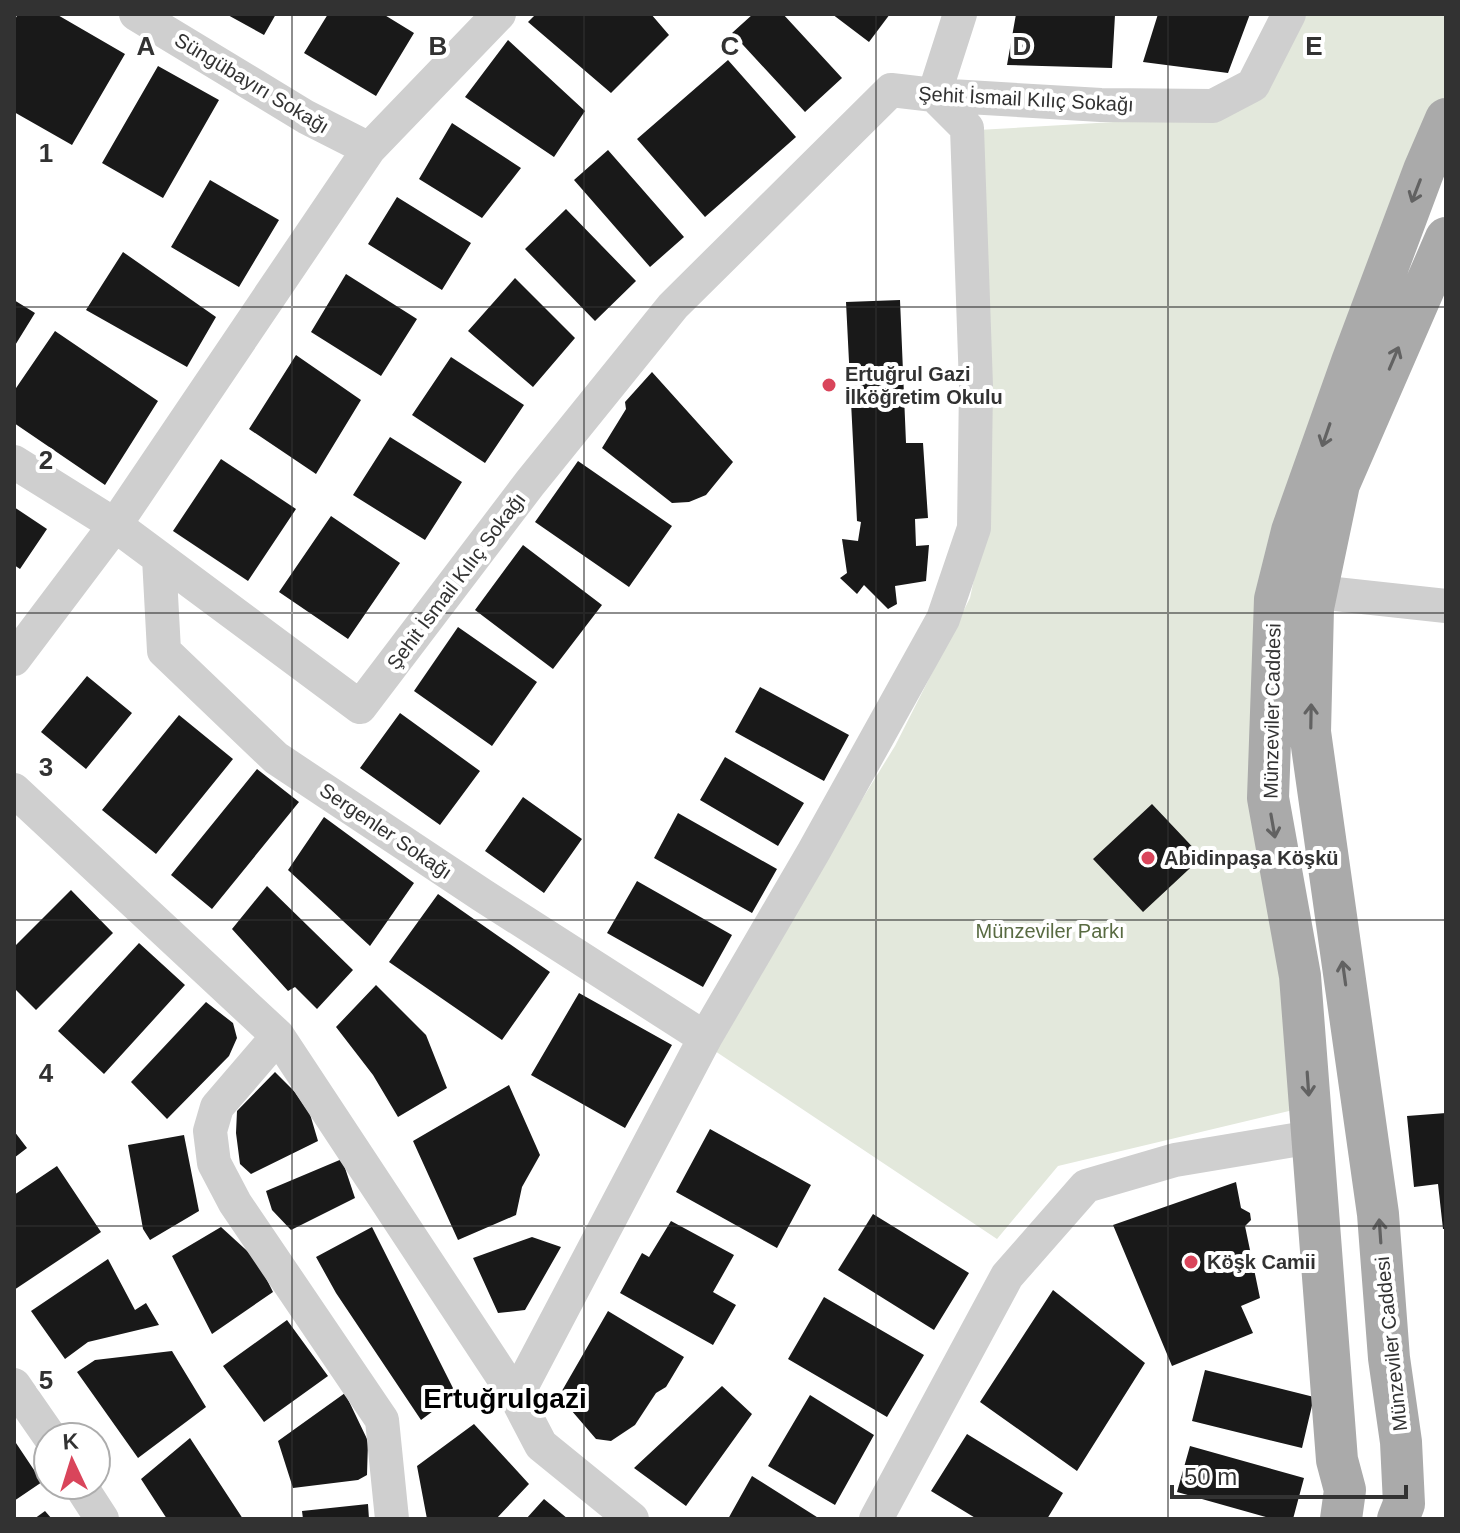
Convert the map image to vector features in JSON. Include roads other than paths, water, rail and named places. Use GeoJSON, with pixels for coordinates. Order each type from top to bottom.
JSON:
{"type":"FeatureCollection","features":[{"type":"Feature","properties":{"kind":"main road","name":"Münzeviler Caddesi"},"geometry":{"type":"LineString","coordinates":[[1349,1509],[1337,1460],[1300,976],[1268,798],[1275,599],[1292,531],[1347,376],[1446,119]]}},
{"type":"Feature","properties":{"kind":"main road","name":"Münzeviler Caddesi"},"geometry":{"type":"LineString","coordinates":[[1404,1514],[1401,1442],[1389,1358],[1378,1214],[1310,732],[1313,608],[1339,484],[1446,238]]}},
{"type":"Feature","properties":{"kind":"main road"},"geometry":{"type":"LineString","coordinates":[[1349,1509],[1404,1514]]}},
{"type":"Feature","properties":{"kind":"street","name":"Süngübayırı Sokağı"},"geometry":{"type":"LineString","coordinates":[[136,14],[306,117],[369,149]]}},
{"type":"Feature","properties":{"kind":"street"},"geometry":{"type":"LineString","coordinates":[[14,659],[115,525],[369,149],[499,14]]}},
{"type":"Feature","properties":{"kind":"street"},"geometry":{"type":"LineString","coordinates":[[516,1397],[705,1038],[814,851],[943,619],[974,528],[976,386],[967,128],[934,95],[960,14]]}},
{"type":"Feature","properties":{"kind":"street","name":"Şehit İsmail Kılıç Sokağı"},"geometry":{"type":"LineString","coordinates":[[14,462],[115,525],[360,707],[530,483],[673,306],[891,90],[1101,105],[1213,106],[1253,85],[1289,14]]}},
{"type":"Feature","properties":{"kind":"street","name":"Sergenler Sokağı"},"geometry":{"type":"LineString","coordinates":[[159,558],[164,651],[276,758],[705,1038]]}},
{"type":"Feature","properties":{"kind":"street"},"geometry":{"type":"LineString","coordinates":[[1317,592],[1446,606]]}},
{"type":"Feature","properties":{"kind":"street"},"geometry":{"type":"LineString","coordinates":[[14,790],[278,1036],[516,1397],[541,1445],[632,1519]]}},
{"type":"Feature","properties":{"kind":"street"},"geometry":{"type":"LineString","coordinates":[[278,1036],[217,1107],[210,1131],[214,1163],[235,1203],[382,1420],[392,1519]]}},
{"type":"Feature","properties":{"kind":"street"},"geometry":{"type":"LineString","coordinates":[[876,1519],[1007,1276],[1086,1186],[1175,1160],[1312,1137]]}},
{"type":"Feature","properties":{"kind":"street"},"geometry":{"type":"LineString","coordinates":[[14,1385],[39,1421]]}},
{"type":"Feature","properties":{"kind":"street"},"geometry":{"type":"LineString","coordinates":[[90,1501],[102,1519]]}},
{"type":"Feature","properties":{"kind":"place","name":"Ertuğrul Gazi İlköğretim Okulu"},"geometry":{"type":"Point","coordinates":[829,385]}},
{"type":"Feature","properties":{"kind":"place","name":"Abidinpaşa Köşkü"},"geometry":{"type":"Point","coordinates":[1148,858]}},
{"type":"Feature","properties":{"kind":"place","name":"Köşk Camii"},"geometry":{"type":"Point","coordinates":[1191,1262]}},
{"type":"Feature","properties":{"kind":"district","name":"Ertuğrulgazi"},"geometry":{"type":"Point","coordinates":[505,1398]}},
{"type":"Feature","properties":{"kind":"park label","name":"Münzeviler Parkı"},"geometry":{"type":"Point","coordinates":[1050,931]}}]}
